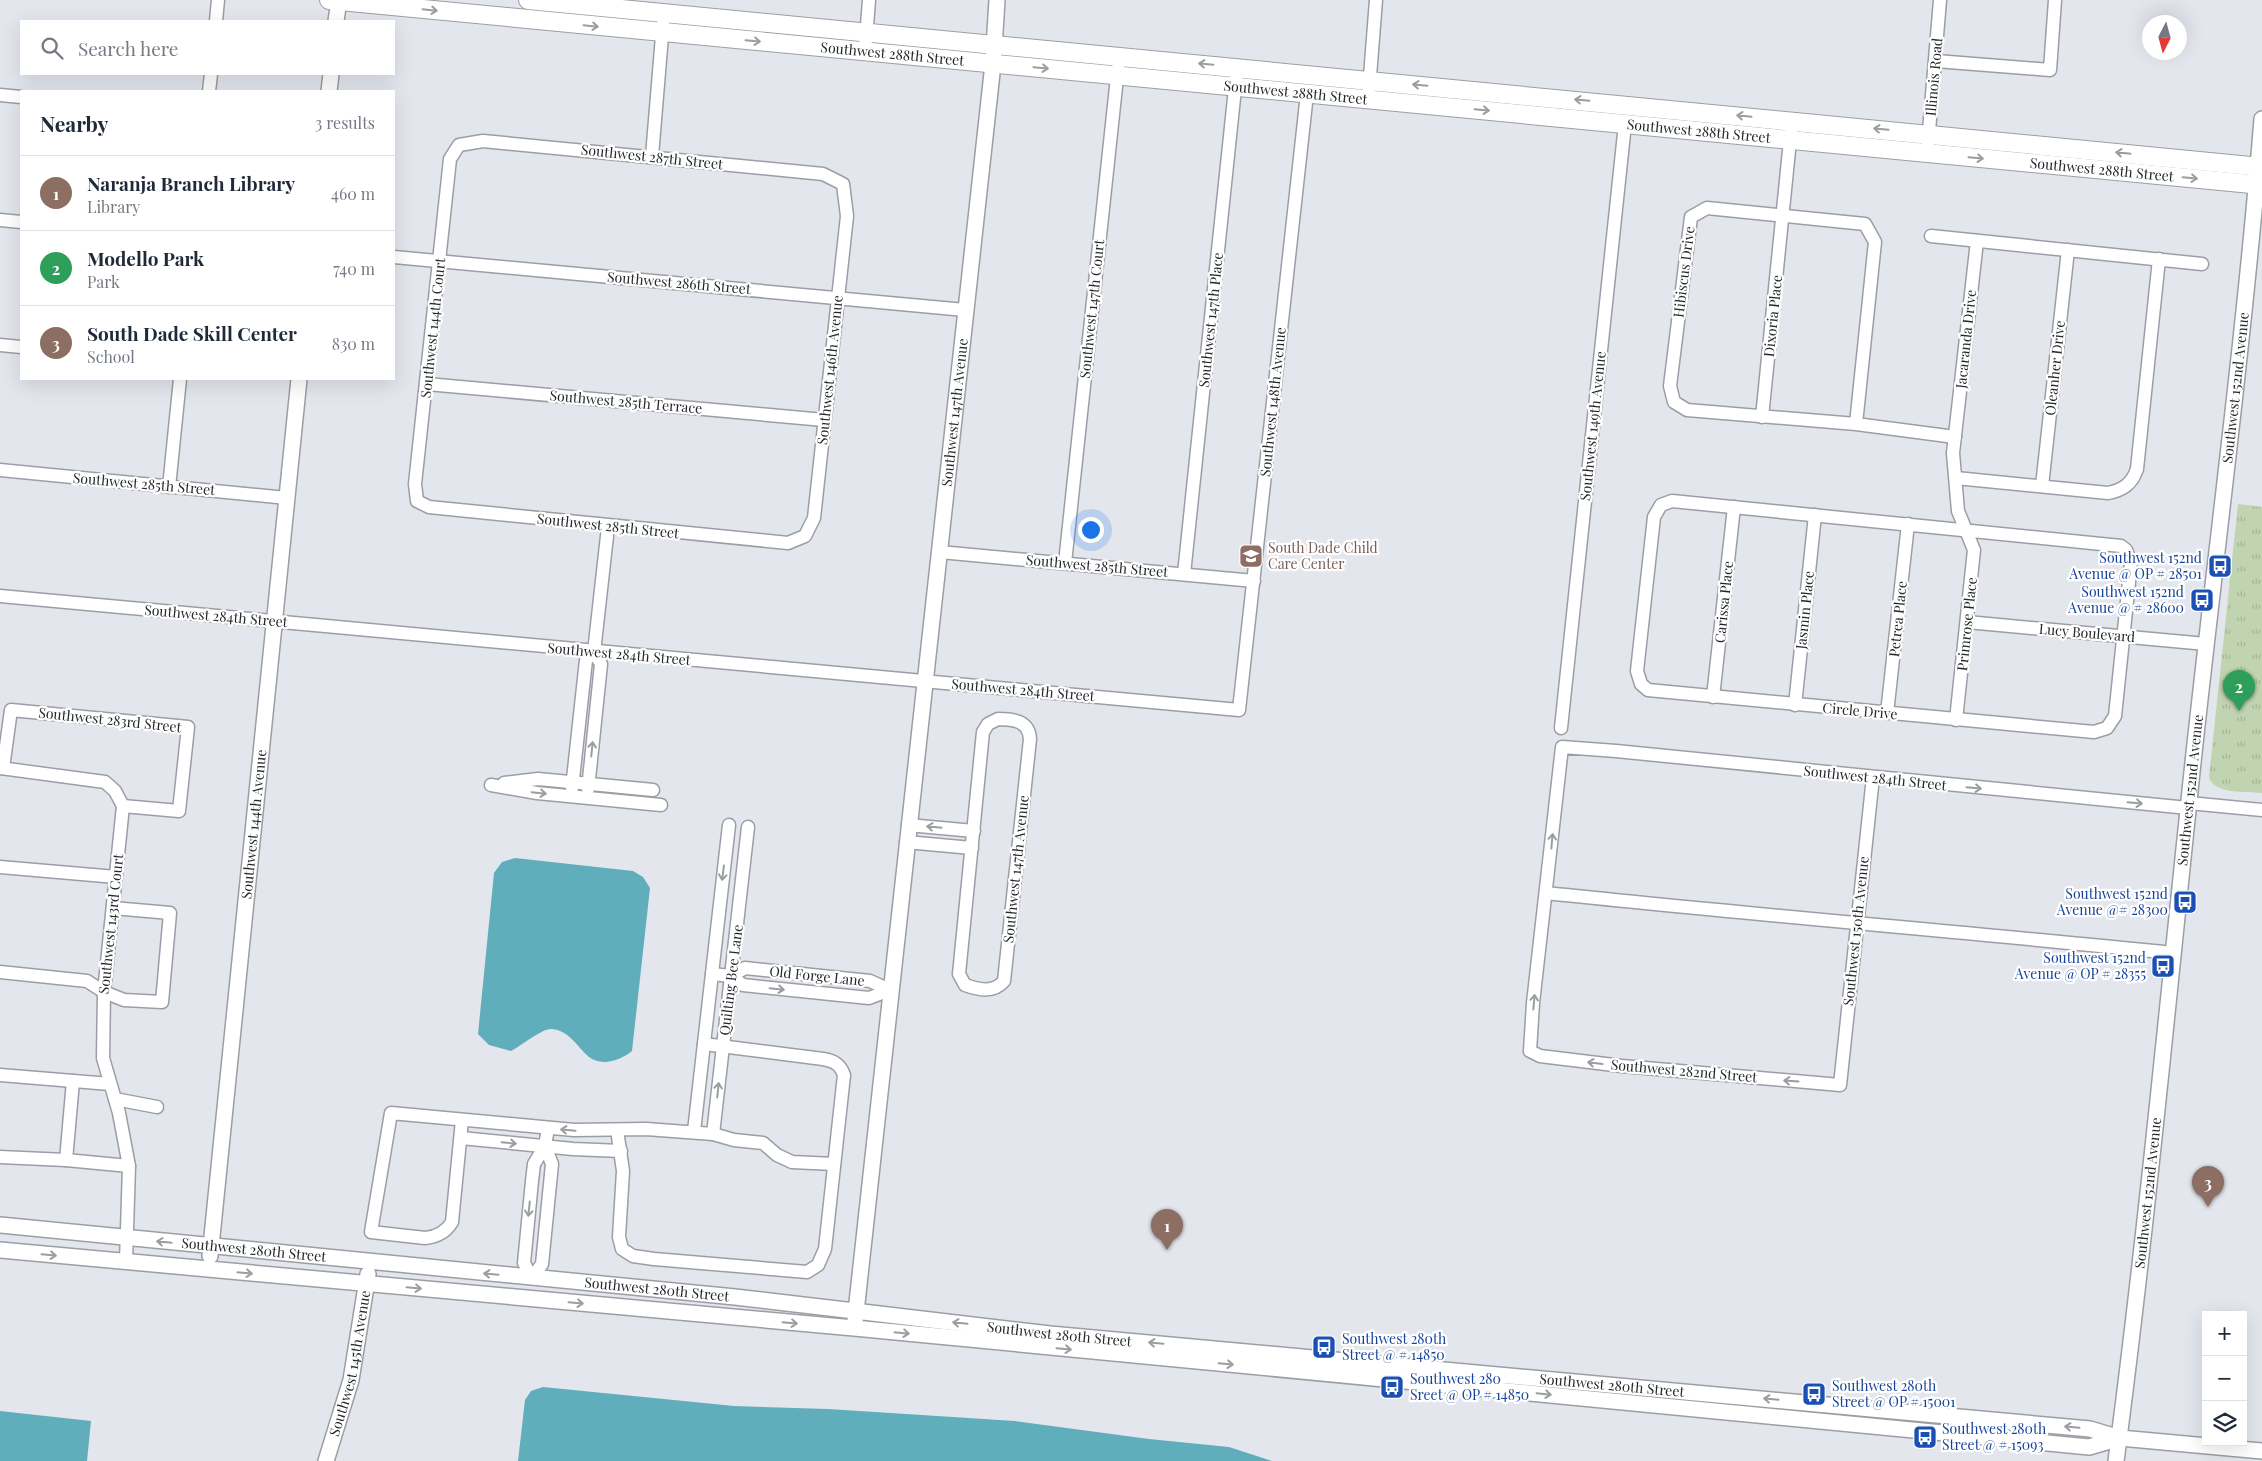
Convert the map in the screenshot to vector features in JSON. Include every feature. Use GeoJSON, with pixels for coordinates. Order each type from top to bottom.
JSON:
{"type":"FeatureCollection","features":[{"type":"Feature","properties":{"kind":"main road","name":"Southwest 288th Street"},"geometry":{"type":"LineString","coordinates":[[335,0],[2259,185]]}},
{"type":"Feature","properties":{"kind":"main road","name":"Southwest 288th Street"},"geometry":{"type":"LineString","coordinates":[[528,0],[2260,167]]}},
{"type":"Feature","properties":{"kind":"street"},"geometry":{"type":"LineString","coordinates":[[216,20],[218,0]]}},
{"type":"Feature","properties":{"kind":"street"},"geometry":{"type":"LineString","coordinates":[[335,0],[336,20]]}},
{"type":"Feature","properties":{"kind":"street"},"geometry":{"type":"LineString","coordinates":[[865,52],[869,0]]}},
{"type":"Feature","properties":{"kind":"street","name":"Southwest 147th Avenue"},"geometry":{"type":"LineString","coordinates":[[854,1328],[993,64],[998,0]]}},
{"type":"Feature","properties":{"kind":"street"},"geometry":{"type":"LineString","coordinates":[[1368,99],[1376,0]]}},
{"type":"Feature","properties":{"kind":"street","name":"Illinois Road"},"geometry":{"type":"LineString","coordinates":[[1927,153],[1940,0]]}},
{"type":"Feature","properties":{"kind":"street"},"geometry":{"type":"LineString","coordinates":[[1936,61],[2050,70],[2055,0]]}},
{"type":"Feature","properties":{"kind":"street"},"geometry":{"type":"LineString","coordinates":[[652,156],[664,13]]}},
{"type":"Feature","properties":{"kind":"street","name":"Southwest 147th Court"},"geometry":{"type":"LineString","coordinates":[[1065,563],[1119,56]]}},
{"type":"Feature","properties":{"kind":"street","name":"Southwest 147th Place"},"geometry":{"type":"LineString","coordinates":[[1184,574],[1238,67]]}},
{"type":"Feature","properties":{"kind":"street"},"geometry":{"type":"LineString","coordinates":[[209,90],[211,75]]}},
{"type":"Feature","properties":{"kind":"street"},"geometry":{"type":"LineString","coordinates":[[329,90],[331,75]]}},
{"type":"Feature","properties":{"kind":"street","name":"Southwest 148th Avenue"},"geometry":{"type":"LineString","coordinates":[[1239,710],[1307,94]]}},
{"type":"Feature","properties":{"kind":"street"},"geometry":{"type":"LineString","coordinates":[[0,95],[20,97]]}},
{"type":"Feature","properties":{"kind":"street","name":"Southwest 152nd Avenue"},"geometry":{"type":"LineString","coordinates":[[2116,1461],[2206,644],[2259,185],[2262,119]]}},
{"type":"Feature","properties":{"kind":"street","name":"Dixoria Place"},"geometry":{"type":"LineString","coordinates":[[1762,417],[1792,121]]}},
{"type":"Feature","properties":{"kind":"street","name":"Southwest 149th Avenue"},"geometry":{"type":"LineString","coordinates":[[1561,728],[1625,124]]}},
{"type":"Feature","properties":{"kind":"street","name":"Southwest 287th Street"},"geometry":{"type":"LineString","coordinates":[[459,145],[483,140],[652,156],[822,174],[843,184]]}},
{"type":"Feature","properties":{"kind":"street","name":"Southwest 144th Court"},"geometry":{"type":"LineString","coordinates":[[429,507],[417,501],[415,484],[450,159],[459,145]]}},
{"type":"Feature","properties":{"kind":"street","name":"Southwest 146th Avenue"},"geometry":{"type":"LineString","coordinates":[[788,543],[805,536],[814,518],[847,216],[843,184]]}},
{"type":"Feature","properties":{"kind":"street","name":"Hibiscus Drive"},"geometry":{"type":"LineString","coordinates":[[1856,424],[1875,242],[1865,224],[1707,208],[1691,217],[1670,386],[1674,402],[1686,410],[1856,424],[1955,437]]}},
{"type":"Feature","properties":{"kind":"street"},"geometry":{"type":"LineString","coordinates":[[0,220],[20,222]]}},
{"type":"Feature","properties":{"kind":"street"},"geometry":{"type":"LineString","coordinates":[[1931,236],[2202,264]]}},
{"type":"Feature","properties":{"kind":"street","name":"Jacaranda Drive"},"geometry":{"type":"LineString","coordinates":[[1955,437],[1977,241]]}},
{"type":"Feature","properties":{"kind":"street","name":"Oleanher Drive"},"geometry":{"type":"LineString","coordinates":[[2042,486],[2068,250]]}},
{"type":"Feature","properties":{"kind":"street","name":"Southwest 286th Street"},"geometry":{"type":"LineString","coordinates":[[395,257],[965,310]]}},
{"type":"Feature","properties":{"kind":"street"},"geometry":{"type":"LineString","coordinates":[[1956,478],[2108,492],[2119,490],[2134,478],[2137,469],[2159,259]]}},
{"type":"Feature","properties":{"kind":"street"},"geometry":{"type":"LineString","coordinates":[[0,345],[20,347]]}},
{"type":"Feature","properties":{"kind":"street"},"geometry":{"type":"LineString","coordinates":[[169,487],[180,380]]}},
{"type":"Feature","properties":{"kind":"street","name":"Southwest 144th Avenue"},"geometry":{"type":"LineString","coordinates":[[208,1270],[299,380]]}},
{"type":"Feature","properties":{"kind":"street","name":"Southwest 285th Terrace"},"geometry":{"type":"LineString","coordinates":[[427,384],[824,420]]}},
{"type":"Feature","properties":{"kind":"street"},"geometry":{"type":"LineString","coordinates":[[1955,437],[1953,453],[1958,511],[1966,529]]}},
{"type":"Feature","properties":{"kind":"street","name":"Southwest 285th Street"},"geometry":{"type":"LineString","coordinates":[[0,470],[287,498]]}},
{"type":"Feature","properties":{"kind":"street","name":"Circle Drive"},"geometry":{"type":"LineString","coordinates":[[1667,502],[1908,524],[2121,546],[2131,557],[2131,563],[2114,716],[2107,728],[2094,732],[1956,720],[1654,691],[1641,684],[1637,671],[1654,517],[1656,511],[1667,502]]}},
{"type":"Feature","properties":{"kind":"street","name":"Southwest 285th Street"},"geometry":{"type":"LineString","coordinates":[[429,507],[788,543]]}},
{"type":"Feature","properties":{"kind":"street","name":"Carissa Place"},"geometry":{"type":"LineString","coordinates":[[1713,697],[1734,507]]}},
{"type":"Feature","properties":{"kind":"street","name":"Jasmin Place"},"geometry":{"type":"LineString","coordinates":[[1795,704],[1815,515]]}},
{"type":"Feature","properties":{"kind":"street","name":"Petrea Place"},"geometry":{"type":"LineString","coordinates":[[1888,713],[1908,524]]}},
{"type":"Feature","properties":{"kind":"street"},"geometry":{"type":"LineString","coordinates":[[587,798],[601,664],[594,652],[608,526]]}},
{"type":"Feature","properties":{"kind":"street","name":"Primrose Place"},"geometry":{"type":"LineString","coordinates":[[1956,720],[1974,550],[1966,529]]}},
{"type":"Feature","properties":{"kind":"street","name":"Southwest 285th Street"},"geometry":{"type":"LineString","coordinates":[[940,552],[1254,581]]}},
{"type":"Feature","properties":{"kind":"street","name":"Southwest 284th Street"},"geometry":{"type":"LineString","coordinates":[[0,596],[1239,710]]}},
{"type":"Feature","properties":{"kind":"street","name":"Lucy Boulevard"},"geometry":{"type":"LineString","coordinates":[[1967,622],[2206,644]]}},
{"type":"Feature","properties":{"kind":"street"},"geometry":{"type":"LineString","coordinates":[[571,796],[586,660],[594,652]]}},
{"type":"Feature","properties":{"kind":"street","name":"Southwest 283rd Street"},"geometry":{"type":"LineString","coordinates":[[11,710],[188,727],[179,811],[123,806],[115,790],[104,782],[1,768],[11,710]]}},
{"type":"Feature","properties":{"kind":"street","name":"Southwest 147th Avenue"},"geometry":{"type":"LineString","coordinates":[[998,719],[1019,721],[1026,726],[1030,739],[1004,981],[1000,986],[990,990],[965,986],[959,974],[972,848],[984,732],[988,724],[998,719]]}},
{"type":"Feature","properties":{"kind":"street","name":"Southwest 284th Street"},"geometry":{"type":"LineString","coordinates":[[1546,894],[1562,747],[2188,806],[2262,810]]}},
{"type":"Feature","properties":{"kind":"street","name":"Southwest 150th Avenue"},"geometry":{"type":"LineString","coordinates":[[1840,1085],[1873,777]]}},
{"type":"Feature","properties":{"kind":"street"},"geometry":{"type":"LineString","coordinates":[[653,790],[538,778],[492,784],[537,793],[661,805]]}},
{"type":"Feature","properties":{"kind":"street","name":"Southwest 143rd Court"},"geometry":{"type":"LineString","coordinates":[[123,806],[104,992],[103,1058],[115,1099],[129,1166],[126,1261]]}},
{"type":"Feature","properties":{"kind":"street","name":"Quilting Bee Lane"},"geometry":{"type":"LineString","coordinates":[[694,1131],[729,825]]}},
{"type":"Feature","properties":{"kind":"street"},"geometry":{"type":"LineString","coordinates":[[908,825],[974,831]]}},
{"type":"Feature","properties":{"kind":"street","name":"Quilting Bee Lane"},"geometry":{"type":"LineString","coordinates":[[713,1134],[748,827]]}},
{"type":"Feature","properties":{"kind":"street"},"geometry":{"type":"LineString","coordinates":[[906,842],[972,848]]}},
{"type":"Feature","properties":{"kind":"street"},"geometry":{"type":"LineString","coordinates":[[0,867],[116,877]]}},
{"type":"Feature","properties":{"kind":"street"},"geometry":{"type":"LineString","coordinates":[[1546,894],[1784,918],[1857,922],[2173,953]]}},
{"type":"Feature","properties":{"kind":"street","name":"Southwest 282nd Street"},"geometry":{"type":"LineString","coordinates":[[1546,894],[1530,1051],[1540,1056],[1622,1066],[1840,1085]]}},
{"type":"Feature","properties":{"kind":"street"},"geometry":{"type":"LineString","coordinates":[[0,972],[87,981],[104,992],[124,1000],[162,1002],[170,914],[112,908]]}},
{"type":"Feature","properties":{"kind":"street","name":"Old Forge Lane"},"geometry":{"type":"LineString","coordinates":[[712,974],[731,976],[743,985],[869,998],[890,990]]}},
{"type":"Feature","properties":{"kind":"street"},"geometry":{"type":"LineString","coordinates":[[617,1130],[623,1171],[619,1237],[622,1249],[633,1256],[654,1259],[807,1272],[818,1265],[825,1249],[844,1075],[840,1066],[823,1059],[704,1044]]}},
{"type":"Feature","properties":{"kind":"street"},"geometry":{"type":"LineString","coordinates":[[0,1075],[110,1084]]}},
{"type":"Feature","properties":{"kind":"street"},"geometry":{"type":"LineString","coordinates":[[66,1160],[74,1081]]}},
{"type":"Feature","properties":{"kind":"street"},"geometry":{"type":"LineString","coordinates":[[115,1099],[130,1104],[157,1107]]}},
{"type":"Feature","properties":{"kind":"street"},"geometry":{"type":"LineString","coordinates":[[462,1120],[452,1222],[449,1228],[433,1237],[425,1238],[371,1232],[391,1113],[574,1130],[694,1131],[734,1140],[764,1143],[777,1155],[792,1162],[834,1164]]}},
{"type":"Feature","properties":{"kind":"street"},"geometry":{"type":"LineString","coordinates":[[532,1278],[524,1263],[534,1164],[545,1146],[548,1128]]}},
{"type":"Feature","properties":{"kind":"street"},"geometry":{"type":"LineString","coordinates":[[461,1138],[621,1151]]}},
{"type":"Feature","properties":{"kind":"street"},"geometry":{"type":"LineString","coordinates":[[528,1298],[532,1278],[542,1264],[552,1164],[545,1146]]}},
{"type":"Feature","properties":{"kind":"street"},"geometry":{"type":"LineString","coordinates":[[0,1157],[66,1160],[129,1166]]}},
{"type":"Feature","properties":{"kind":"street","name":"Southwest 280th Street"},"geometry":{"type":"LineString","coordinates":[[0,1225],[370,1263],[756,1299],[1050,1334],[1282,1353],[2090,1429],[2120,1438],[2262,1451]]}},
{"type":"Feature","properties":{"kind":"street","name":"Southwest 280th Street"},"geometry":{"type":"LineString","coordinates":[[0,1250],[854,1328],[2002,1437],[2089,1447],[2120,1438]]}},
{"type":"Feature","properties":{"kind":"street","name":"Southwest 145th Avenue"},"geometry":{"type":"LineString","coordinates":[[326,1461],[351,1380],[370,1263]]}},
{"type":"Feature","properties":{"kind":"street"},"geometry":{"type":"LineString","coordinates":[[755,1320],[756,1299]]}},
{"type":"Feature","properties":{"kind":"street"},"geometry":{"type":"LineString","coordinates":[[1281,1369],[1282,1353]]}},
{"type":"Feature","properties":{"kind":"street"},"geometry":{"type":"LineString","coordinates":[[1379,1362],[1379,1378]]}},
{"type":"Feature","properties":{"kind":"street"},"geometry":{"type":"LineString","coordinates":[[1499,1390],[1500,1374]]}},
{"type":"Feature","properties":{"kind":"street"},"geometry":{"type":"LineString","coordinates":[[1635,1386],[1635,1402]]}},
{"type":"Feature","properties":{"kind":"street"},"geometry":{"type":"LineString","coordinates":[[1806,1419],[1807,1402]]}},
{"type":"Feature","properties":{"kind":"street"},"geometry":{"type":"LineString","coordinates":[[1909,1429],[1911,1412]]}},
{"type":"Feature","properties":{"kind":"street"},"geometry":{"type":"LineString","coordinates":[[2002,1437],[2004,1421]]}},
{"type":"Feature","properties":{"kind":"green space"},"geometry":{"type":"Polygon","coordinates":[[[2238,504],[2262,507],[2262,793],[2231,791],[2217,787],[2209,777],[2238,504]]]}},
{"type":"Feature","properties":{"kind":"water"},"geometry":{"type":"Polygon","coordinates":[[[515,858],[633,871],[643,877],[650,888],[632,1051],[622,1057],[605,1062],[594,1060],[564,1033],[552,1029],[537,1034],[511,1051],[489,1045],[478,1034],[494,873],[502,862],[515,858]]]}},
{"type":"Feature","properties":{"kind":"water"},"geometry":{"type":"Polygon","coordinates":[[[543,1387],[734,1406],[828,1409],[1015,1421],[1149,1439],[1229,1447],[1272,1461],[518,1461],[525,1400],[531,1391],[543,1387]]]}},
{"type":"Feature","properties":{"kind":"water"},"geometry":{"type":"Polygon","coordinates":[[[0,1411],[91,1421],[87,1461],[0,1461],[0,1411]]]}},
{"type":"Feature","properties":{"kind":"place","name":"South Dade Child Care Center"},"geometry":{"type":"Point","coordinates":[1251,556]}},
{"type":"Feature","properties":{"kind":"place","name":"Southwest 152nd Avenue @ OP # 28501"},"geometry":{"type":"Point","coordinates":[2220,566]}},
{"type":"Feature","properties":{"kind":"place","name":"Southwest 152nd Avenue @ # 28600"},"geometry":{"type":"Point","coordinates":[2202,600]}},
{"type":"Feature","properties":{"kind":"place","name":"Modello Park"},"geometry":{"type":"Point","coordinates":[2239,711]}},
{"type":"Feature","properties":{"kind":"place","name":"Southwest 152nd Avenue @# 28300"},"geometry":{"type":"Point","coordinates":[2185,902]}},
{"type":"Feature","properties":{"kind":"place","name":"Southwest 152nd Avenue @ OP # 28355"},"geometry":{"type":"Point","coordinates":[2163,966]}},
{"type":"Feature","properties":{"kind":"place","name":"South Dade Skill Center"},"geometry":{"type":"Point","coordinates":[2208,1207]}},
{"type":"Feature","properties":{"kind":"place","name":"Naranja Branch Library"},"geometry":{"type":"Point","coordinates":[1167,1250]}},
{"type":"Feature","properties":{"kind":"place","name":"Southwest 280th Street @ # 14850"},"geometry":{"type":"Point","coordinates":[1324,1347]}},
{"type":"Feature","properties":{"kind":"place","name":"Southwest 280 Sreet @ OP # 14850"},"geometry":{"type":"Point","coordinates":[1392,1387]}},
{"type":"Feature","properties":{"kind":"place","name":"Southwest 280th Street @ OP # 15001"},"geometry":{"type":"Point","coordinates":[1814,1394]}},
{"type":"Feature","properties":{"kind":"place","name":"Southwest 280th Street @ # 15093"},"geometry":{"type":"Point","coordinates":[1925,1437]}}]}
